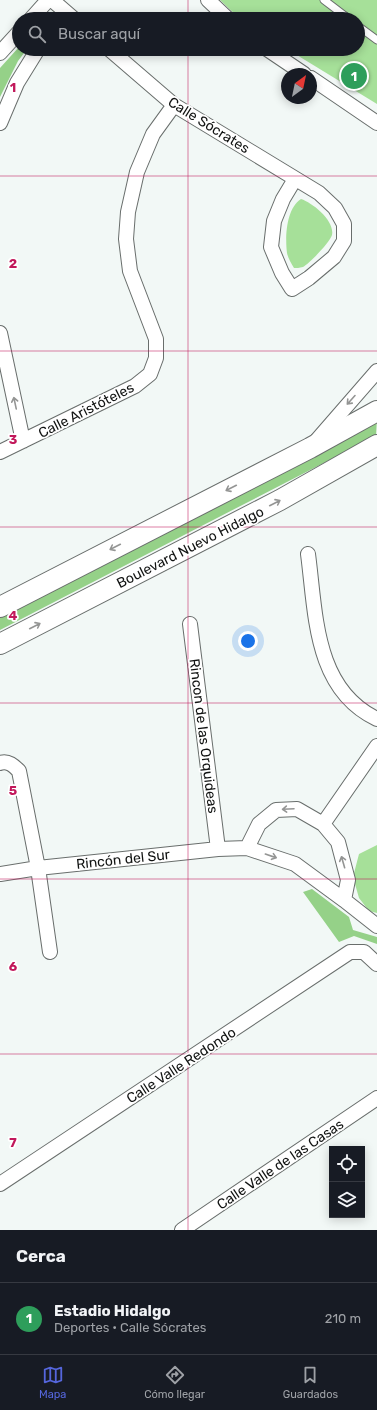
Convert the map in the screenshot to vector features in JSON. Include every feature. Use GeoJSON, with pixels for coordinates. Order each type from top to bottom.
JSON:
{"type":"FeatureCollection","features":[{"type":"Feature","properties":{"kind":"street"},"geometry":{"type":"LineString","coordinates":[[37,12],[48,0]]}},
{"type":"Feature","properties":{"kind":"street"},"geometry":{"type":"LineString","coordinates":[[52,0],[63,12]]}},
{"type":"Feature","properties":{"kind":"street"},"geometry":{"type":"LineString","coordinates":[[208,0],[221,12]]}},
{"type":"Feature","properties":{"kind":"street"},"geometry":{"type":"LineString","coordinates":[[0,53],[12,40]]}},
{"type":"Feature","properties":{"kind":"street"},"geometry":{"type":"LineString","coordinates":[[0,123],[17,82],[34,56]]}},
{"type":"Feature","properties":{"kind":"street","name":"Calle Sócrates"},"geometry":{"type":"LineString","coordinates":[[117,56],[174,105],[319,193],[335,208],[344,224],[344,241],[334,257],[309,278],[292,289],[282,272],[271,247],[274,221],[283,199],[295,179]]}},
{"type":"Feature","properties":{"kind":"street"},"geometry":{"type":"LineString","coordinates":[[277,56],[295,68]]}},
{"type":"Feature","properties":{"kind":"street"},"geometry":{"type":"LineString","coordinates":[[317,82],[377,123]]}},
{"type":"Feature","properties":{"kind":"street","name":"Calle Aristóteles"},"geometry":{"type":"LineString","coordinates":[[0,451],[135,386],[150,374],[156,358],[156,339],[130,271],[126,238],[128,212],[139,166],[153,134],[174,105]]}},
{"type":"Feature","properties":{"kind":"street"},"geometry":{"type":"LineString","coordinates":[[0,333],[23,441]]}},
{"type":"Feature","properties":{"kind":"street"},"geometry":{"type":"LineString","coordinates":[[310,448],[377,371]]}},
{"type":"Feature","properties":{"kind":"street"},"geometry":{"type":"LineString","coordinates":[[0,607],[310,448],[377,411]]}},
{"type":"Feature","properties":{"kind":"street","name":"Boulevard Nuevo Hidalgo"},"geometry":{"type":"LineString","coordinates":[[0,644],[280,500],[377,445]]}},
{"type":"Feature","properties":{"kind":"street"},"geometry":{"type":"LineString","coordinates":[[308,554],[320,642],[329,671],[346,695],[368,715],[377,719]]}},
{"type":"Feature","properties":{"kind":"street","name":"Rincon de las Orquideas"},"geometry":{"type":"LineString","coordinates":[[190,624],[218,849]]}},
{"type":"Feature","properties":{"kind":"street"},"geometry":{"type":"LineString","coordinates":[[323,824],[377,746]]}},
{"type":"Feature","properties":{"kind":"street"},"geometry":{"type":"LineString","coordinates":[[6,763],[19,771],[38,868],[50,952]]}},
{"type":"Feature","properties":{"kind":"street"},"geometry":{"type":"LineString","coordinates":[[247,848],[259,824],[276,810],[297,809],[323,824],[338,842],[348,880],[344,900]]}},
{"type":"Feature","properties":{"kind":"street","name":"Rincón del Sur"},"geometry":{"type":"LineString","coordinates":[[0,874],[38,868],[218,849],[247,848],[295,864],[377,926]]}},
{"type":"Feature","properties":{"kind":"street","name":"Calle Valle Redondo"},"geometry":{"type":"LineString","coordinates":[[0,1184],[350,952],[364,952],[377,964]]}},
{"type":"Feature","properties":{"kind":"street","name":"Calle Valle de las Casas"},"geometry":{"type":"LineString","coordinates":[[182,1230],[377,1098]]}},
{"type":"Feature","properties":{"kind":"lane"},"geometry":{"type":"LineString","coordinates":[[324,0],[340,12]]}},
{"type":"Feature","properties":{"kind":"lane"},"geometry":{"type":"LineString","coordinates":[[365,31],[377,40]]}},
{"type":"Feature","properties":{"kind":"green space"},"geometry":{"type":"Polygon","coordinates":[[[220,0],[377,0],[377,104],[298,56],[365,56],[365,12],[233,12],[220,0]]]}},
{"type":"Feature","properties":{"kind":"green space"},"geometry":{"type":"Polygon","coordinates":[[[12,55],[12,56],[22,56],[0,97],[0,68],[12,55]]]}},
{"type":"Feature","properties":{"kind":"green space"},"geometry":{"type":"Polygon","coordinates":[[[301,199],[317,208],[322,213],[330,224],[332,235],[324,247],[310,261],[303,267],[294,268],[287,253],[286,239],[289,216],[292,209],[301,199]]]}},
{"type":"Feature","properties":{"kind":"green space"},"geometry":{"type":"Polygon","coordinates":[[[377,418],[376,436],[0,630],[0,614],[377,418]]]}},
{"type":"Feature","properties":{"kind":"green space"},"geometry":{"type":"Polygon","coordinates":[[[377,845],[377,913],[369,911],[359,898],[353,877],[359,854],[377,845]]]}},
{"type":"Feature","properties":{"kind":"green space"},"geometry":{"type":"Polygon","coordinates":[[[312,889],[349,917],[353,930],[377,937],[377,944],[354,936],[339,942],[303,892],[312,889]]]}},
{"type":"Feature","properties":{"kind":"place","name":"Estadio Hidalgo"},"geometry":{"type":"Point","coordinates":[354,76]}}]}
